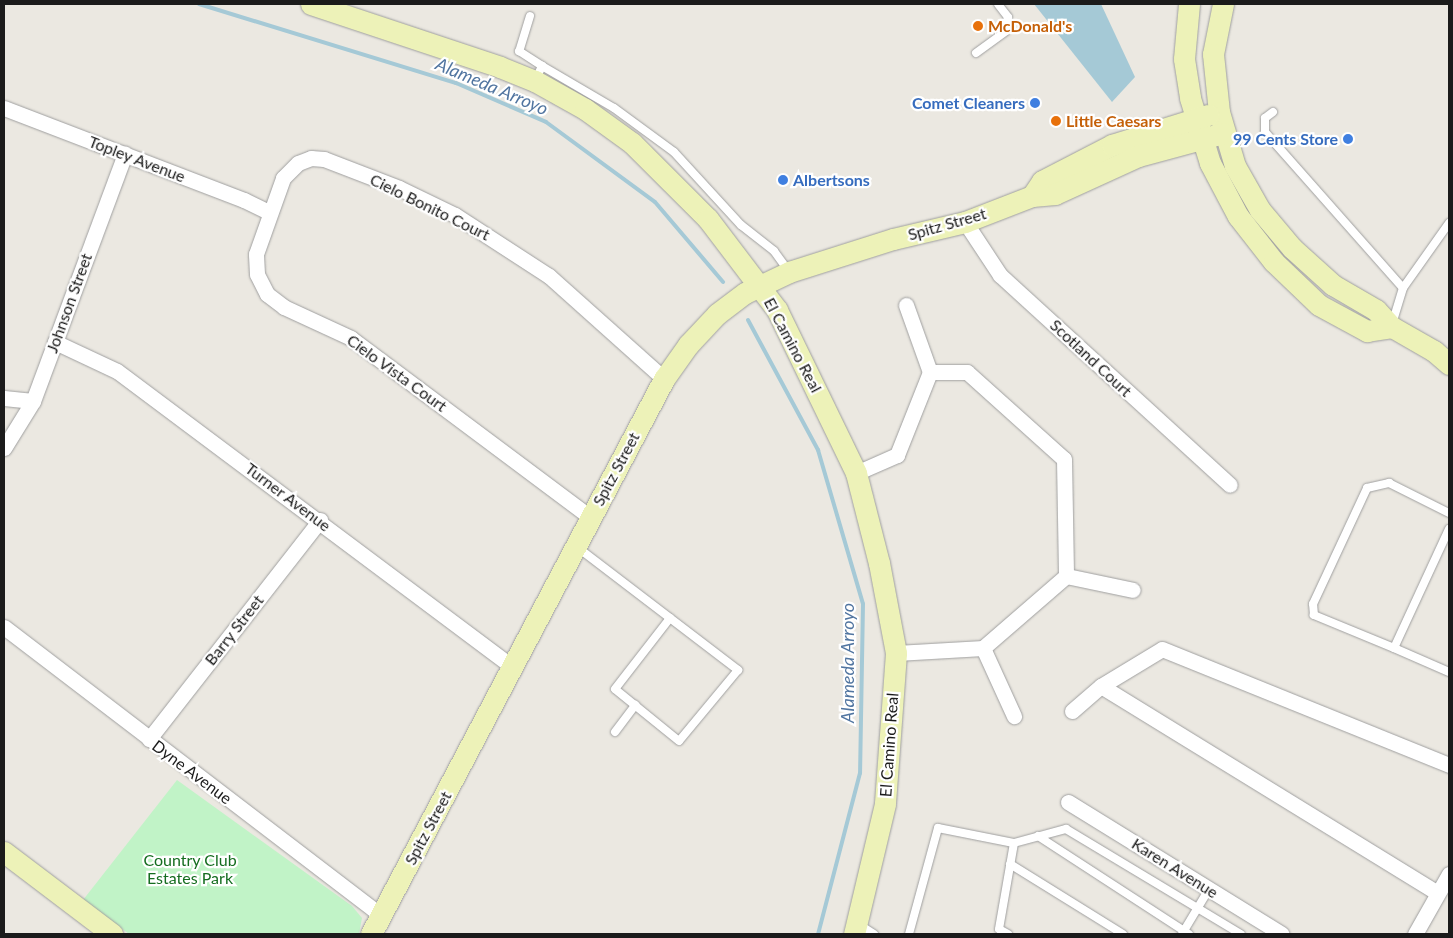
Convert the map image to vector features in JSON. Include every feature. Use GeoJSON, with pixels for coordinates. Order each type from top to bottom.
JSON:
{"type":"FeatureCollection","features":[{"type":"Feature","properties":{"kind":"street","name":"El Camino Real"},"geometry":{"type":"LineString","coordinates":[[311,4],[538,74],[632,143],[708,219],[761,286],[806,364],[856,473],[879,563],[896,653],[885,804],[861,931]]}},
{"type":"Feature","properties":{"kind":"street"},"geometry":{"type":"LineString","coordinates":[[1188,4],[1184,59],[1199,129],[1210,163],[1238,216],[1274,262],[1318,305],[1367,331],[1392,327]]}},
{"type":"Feature","properties":{"kind":"street"},"geometry":{"type":"LineString","coordinates":[[1223,4],[1213,54],[1219,112],[1223,133],[1235,166],[1260,210],[1292,248],[1333,285],[1376,310],[1392,327],[1434,351],[1449,364]]}},
{"type":"Feature","properties":{"kind":"street","name":"Topley Avenue"},"geometry":{"type":"LineString","coordinates":[[4,108],[269,212]]}},
{"type":"Feature","properties":{"kind":"street","name":"Spitz Street"},"geometry":{"type":"LineString","coordinates":[[1199,129],[1219,112]]}},
{"type":"Feature","properties":{"kind":"street","name":"Spitz Street"},"geometry":{"type":"LineString","coordinates":[[371,934],[664,379],[688,344],[717,314],[761,286],[789,272],[884,242],[965,222],[1032,196],[1042,180],[1112,145],[1199,129],[1223,133]]}},
{"type":"Feature","properties":{"kind":"street","name":"Johnson Street"},"geometry":{"type":"LineString","coordinates":[[4,448],[33,401],[125,154]]}},
{"type":"Feature","properties":{"kind":"street","name":"Cielo Bonito Court"},"geometry":{"type":"LineString","coordinates":[[269,212],[287,172],[298,163],[311,158],[331,161],[399,188],[455,215],[542,271],[586,306],[664,379]]}},
{"type":"Feature","properties":{"kind":"street","name":"Cielo Vista Court"},"geometry":{"type":"LineString","coordinates":[[269,212],[255,261],[259,282],[272,299],[351,338],[590,517]]}},
{"type":"Feature","properties":{"kind":"street","name":"Scotland Court"},"geometry":{"type":"LineString","coordinates":[[965,222],[1000,275],[1230,485]]}},
{"type":"Feature","properties":{"kind":"street"},"geometry":{"type":"LineString","coordinates":[[856,473],[897,455],[930,372],[906,305]]}},
{"type":"Feature","properties":{"kind":"street","name":"Turner Avenue"},"geometry":{"type":"LineString","coordinates":[[55,342],[117,371],[320,520],[513,667]]}},
{"type":"Feature","properties":{"kind":"street"},"geometry":{"type":"LineString","coordinates":[[930,372],[966,372],[1064,458],[1066,576]]}},
{"type":"Feature","properties":{"kind":"street"},"geometry":{"type":"LineString","coordinates":[[4,398],[33,401]]}},
{"type":"Feature","properties":{"kind":"street","name":"Barry Street"},"geometry":{"type":"LineString","coordinates":[[149,739],[320,520]]}},
{"type":"Feature","properties":{"kind":"street"},"geometry":{"type":"LineString","coordinates":[[1066,576],[1133,590]]}},
{"type":"Feature","properties":{"kind":"street"},"geometry":{"type":"LineString","coordinates":[[896,653],[983,648],[1066,576]]}},
{"type":"Feature","properties":{"kind":"street","name":"Dyne Avenue"},"geometry":{"type":"LineString","coordinates":[[4,628],[382,915]]}},
{"type":"Feature","properties":{"kind":"street"},"geometry":{"type":"LineString","coordinates":[[983,648],[1014,716]]}},
{"type":"Feature","properties":{"kind":"street"},"geometry":{"type":"LineString","coordinates":[[1072,712],[1101,686],[1162,649],[1449,766]]}},
{"type":"Feature","properties":{"kind":"street"},"geometry":{"type":"LineString","coordinates":[[1101,686],[1437,893]]}},
{"type":"Feature","properties":{"kind":"street","name":"Karen Avenue"},"geometry":{"type":"LineString","coordinates":[[1068,802],[1282,934]]}},
{"type":"Feature","properties":{"kind":"street"},"geometry":{"type":"LineString","coordinates":[[4,852],[112,934]]}},
{"type":"Feature","properties":{"kind":"street"},"geometry":{"type":"LineString","coordinates":[[1415,934],[1449,874]]}},
{"type":"Feature","properties":{"kind":"lane"},"geometry":{"type":"LineString","coordinates":[[976,53],[1006,31],[1008,17],[998,4]]}},
{"type":"Feature","properties":{"kind":"lane"},"geometry":{"type":"LineString","coordinates":[[530,16],[519,50],[538,74],[614,108],[674,152],[740,225],[774,251],[789,272]]}},
{"type":"Feature","properties":{"kind":"lane"},"geometry":{"type":"LineString","coordinates":[[1273,112],[1265,118],[1265,132],[1403,288]]}},
{"type":"Feature","properties":{"kind":"lane"},"geometry":{"type":"LineString","coordinates":[[1392,327],[1403,288],[1449,223]]}},
{"type":"Feature","properties":{"kind":"lane"},"geometry":{"type":"LineString","coordinates":[[1449,513],[1389,483],[1368,488],[1313,604],[1314,615],[1449,672]]}},
{"type":"Feature","properties":{"kind":"lane"},"geometry":{"type":"LineString","coordinates":[[1394,648],[1449,529]]}},
{"type":"Feature","properties":{"kind":"lane"},"geometry":{"type":"LineString","coordinates":[[575,546],[670,618],[738,670],[679,741],[615,689],[670,618]]}},
{"type":"Feature","properties":{"kind":"lane"},"geometry":{"type":"LineString","coordinates":[[615,732],[635,705]]}},
{"type":"Feature","properties":{"kind":"lane"},"geometry":{"type":"LineString","coordinates":[[909,934],[938,828],[1014,843],[1066,828],[1241,934]]}},
{"type":"Feature","properties":{"kind":"lane"},"geometry":{"type":"LineString","coordinates":[[1038,836],[1185,933],[1209,889]]}},
{"type":"Feature","properties":{"kind":"lane"},"geometry":{"type":"LineString","coordinates":[[1008,934],[998,931],[1014,843]]}},
{"type":"Feature","properties":{"kind":"lane"},"geometry":{"type":"LineString","coordinates":[[1010,864],[1123,934]]}},
{"type":"Feature","properties":{"kind":"green space","name":"Country Club Estates Park"},"geometry":{"type":"Polygon","coordinates":[[[177,780],[352,906],[362,918],[359,934],[129,934],[83,900],[177,780]]]}},
{"type":"Feature","properties":{"kind":"water"},"geometry":{"type":"Polygon","coordinates":[[[1034,4],[1101,4],[1135,77],[1112,102],[1034,4]]]}},
{"type":"Feature","properties":{"kind":"waterway","name":"Alameda Arroyo"},"geometry":{"type":"LineString","coordinates":[[199,4],[456,83],[546,122],[655,202],[723,282]]}},
{"type":"Feature","properties":{"kind":"waterway","name":"Alameda Arroyo"},"geometry":{"type":"LineString","coordinates":[[748,320],[818,450],[863,604],[860,773],[818,934]]}},
{"type":"Feature","properties":{"kind":"place","name":"McDonald's"},"geometry":{"type":"Point","coordinates":[978,26]}},
{"type":"Feature","properties":{"kind":"place","name":"Comet Cleaners"},"geometry":{"type":"Point","coordinates":[1035,103]}},
{"type":"Feature","properties":{"kind":"place","name":"Little Caesars"},"geometry":{"type":"Point","coordinates":[1056,121]}},
{"type":"Feature","properties":{"kind":"place","name":"99 Cents Store"},"geometry":{"type":"Point","coordinates":[1348,139]}},
{"type":"Feature","properties":{"kind":"place","name":"Albertsons"},"geometry":{"type":"Point","coordinates":[783,180]}}]}
